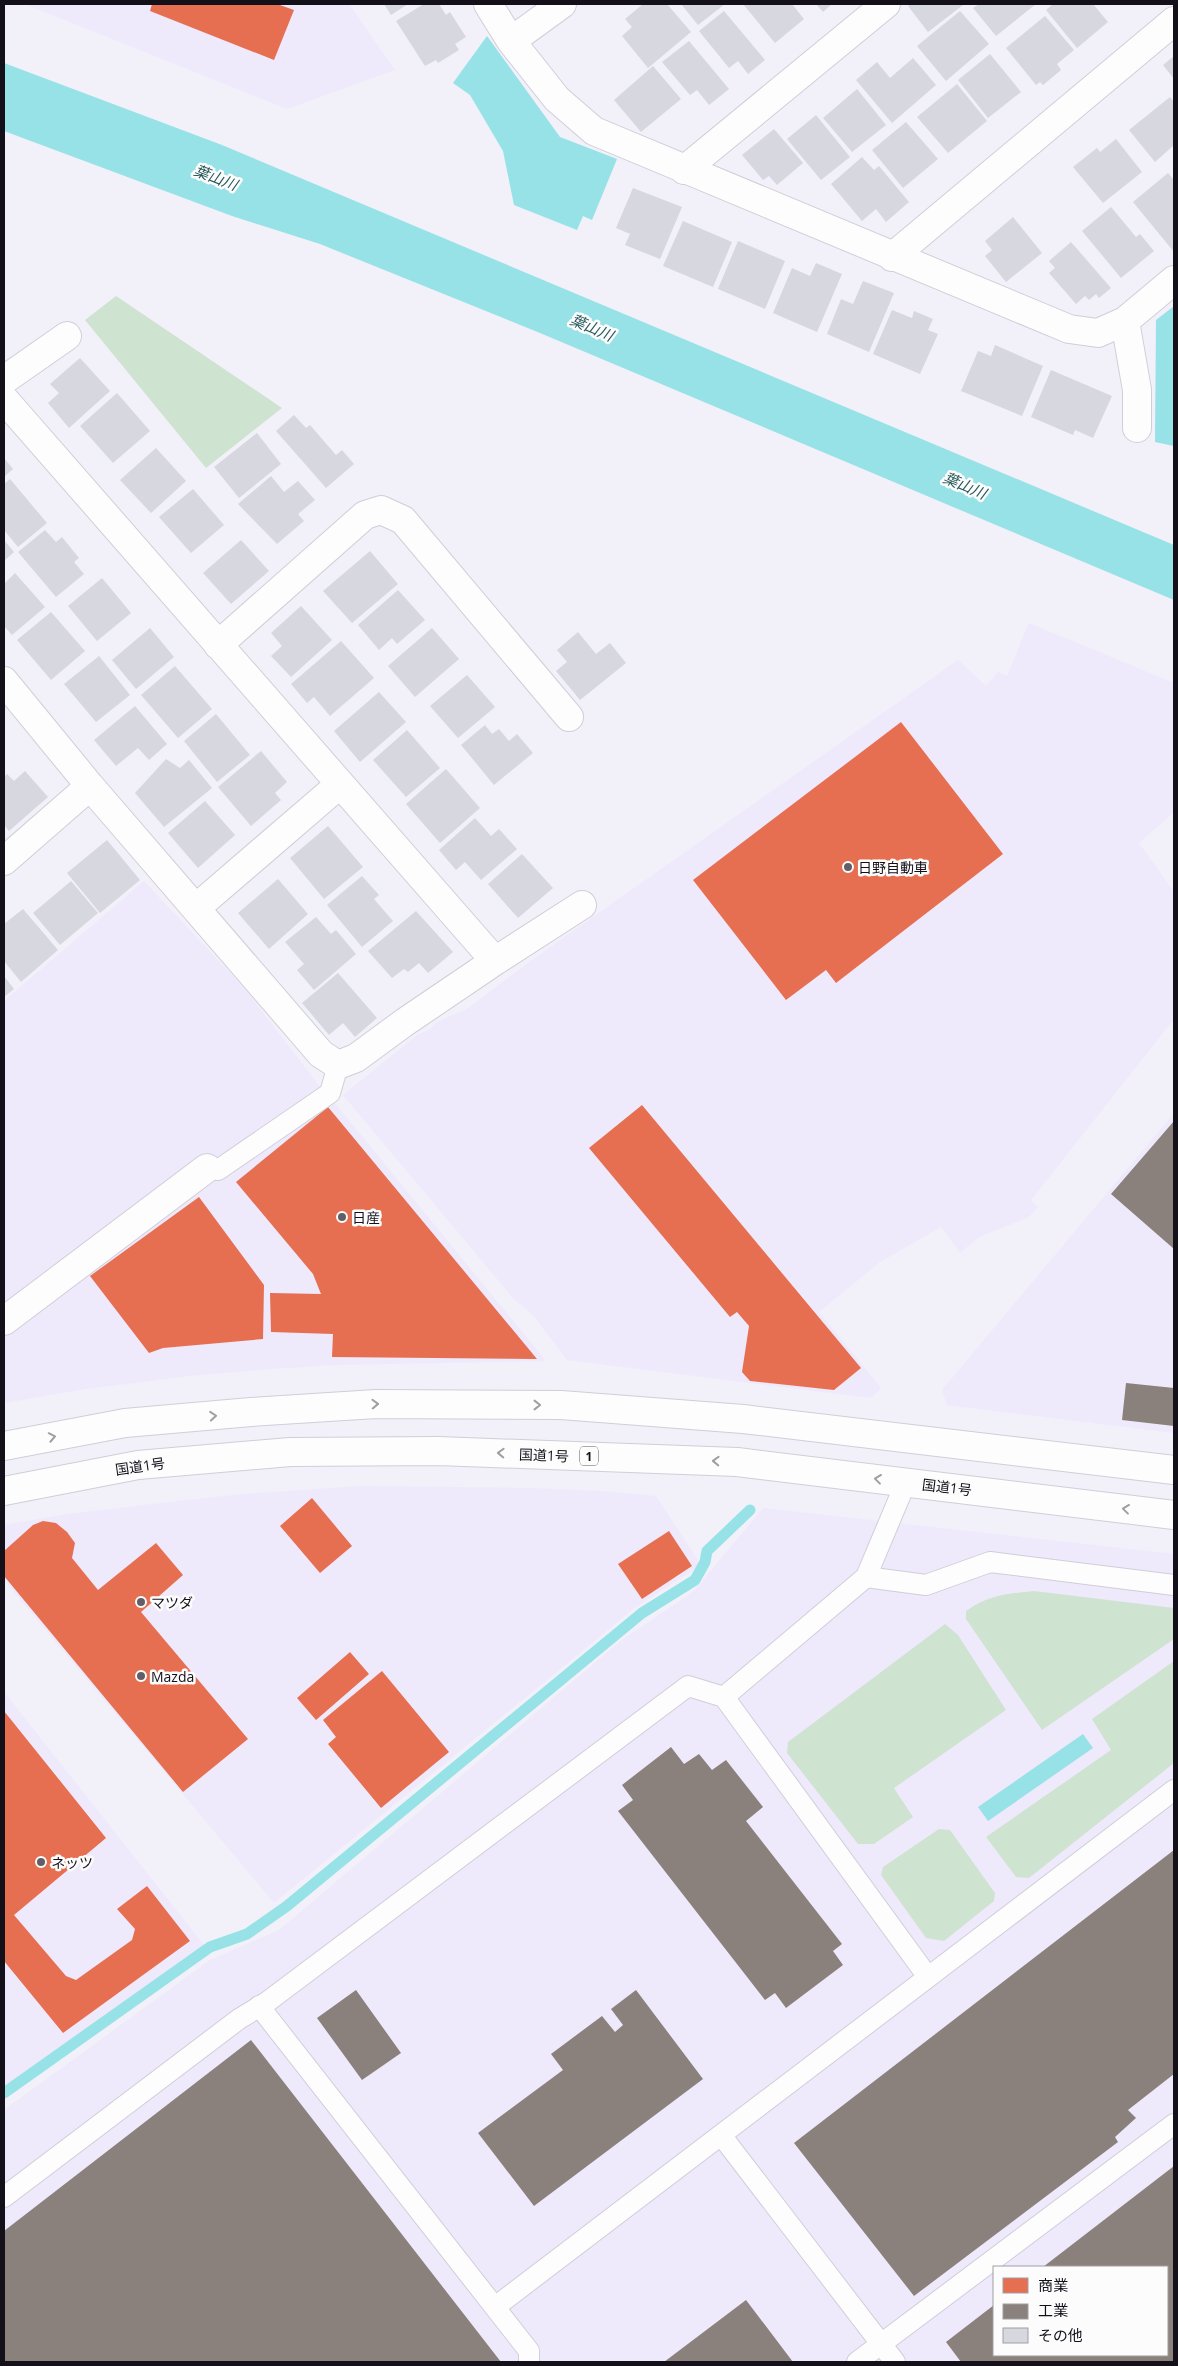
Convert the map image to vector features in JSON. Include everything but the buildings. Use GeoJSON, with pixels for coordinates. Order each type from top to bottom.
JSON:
{"type":"FeatureCollection","features":[{"type":"Feature","properties":{"kind":"main road"},"geometry":{"type":"LineString","coordinates":[[488,4],[511,41],[557,99],[594,131],[892,257],[1069,329],[1098,333],[1125,321],[1174,280]]}},
{"type":"Feature","properties":{"kind":"main road"},"geometry":{"type":"LineString","coordinates":[[511,41],[562,4]]}},
{"type":"Feature","properties":{"kind":"main road"},"geometry":{"type":"LineString","coordinates":[[684,170],[886,4]]}},
{"type":"Feature","properties":{"kind":"main road"},"geometry":{"type":"LineString","coordinates":[[892,257],[1174,21]]}},
{"type":"Feature","properties":{"kind":"main road"},"geometry":{"type":"LineString","coordinates":[[1125,321],[1137,390],[1137,428]]}},
{"type":"Feature","properties":{"kind":"main road"},"geometry":{"type":"LineString","coordinates":[[4,380],[67,336]]}},
{"type":"Feature","properties":{"kind":"main road"},"geometry":{"type":"LineString","coordinates":[[4,399],[339,785],[494,960]]}},
{"type":"Feature","properties":{"kind":"main road"},"geometry":{"type":"LineString","coordinates":[[218,645],[364,515],[381,510],[403,520],[569,717]]}},
{"type":"Feature","properties":{"kind":"main road"},"geometry":{"type":"LineString","coordinates":[[4,681],[90,786],[321,1054],[338,1065],[356,1058],[404,1022],[494,960],[582,905]]}},
{"type":"Feature","properties":{"kind":"main road"},"geometry":{"type":"LineString","coordinates":[[196,908],[339,785]]}},
{"type":"Feature","properties":{"kind":"main road"},"geometry":{"type":"LineString","coordinates":[[4,861],[90,786]]}},
{"type":"Feature","properties":{"kind":"main road"},"geometry":{"type":"LineString","coordinates":[[4,1321],[207,1168]]}},
{"type":"Feature","properties":{"kind":"main road"},"geometry":{"type":"LineString","coordinates":[[4,1446],[125,1423],[250,1412],[376,1404],[561,1405],[743,1419],[1174,1470]]}},
{"type":"Feature","properties":{"kind":"main road","name":"国道1号"},"geometry":{"type":"LineString","coordinates":[[4,1491],[138,1465],[290,1452],[438,1451],[737,1462],[1174,1515]]}},
{"type":"Feature","properties":{"kind":"lane"},"geometry":{"type":"LineString","coordinates":[[207,1168],[218,1170],[330,1093],[338,1065]]}},
{"type":"Feature","properties":{"kind":"lane"},"geometry":{"type":"LineString","coordinates":[[724,1697],[866,1578],[906,1482]]}},
{"type":"Feature","properties":{"kind":"lane"},"geometry":{"type":"LineString","coordinates":[[866,1578],[926,1585],[990,1562],[1174,1585]]}},
{"type":"Feature","properties":{"kind":"lane"},"geometry":{"type":"LineString","coordinates":[[4,2197],[239,2019],[260,2006],[688,1686],[724,1697],[928,1977]]}},
{"type":"Feature","properties":{"kind":"lane"},"geometry":{"type":"LineString","coordinates":[[495,2307],[1174,1790]]}},
{"type":"Feature","properties":{"kind":"lane"},"geometry":{"type":"LineString","coordinates":[[260,2006],[495,2307],[528,2351],[529,2362]]}},
{"type":"Feature","properties":{"kind":"lane"},"geometry":{"type":"LineString","coordinates":[[857,2362],[1174,2124]]}},
{"type":"Feature","properties":{"kind":"lane"},"geometry":{"type":"LineString","coordinates":[[721,2135],[895,2362]]}},
{"type":"Feature","properties":{"kind":"shaded area"},"geometry":{"type":"Polygon","coordinates":[[[25,4],[349,4],[395,70],[287,109],[25,4]]]}},
{"type":"Feature","properties":{"kind":"shaded area"},"geometry":{"type":"Polygon","coordinates":[[[1029,623],[1174,683],[1174,812],[1139,843],[1174,892],[1174,1019],[1031,1200],[1038,1207],[1029,1217],[979,1237],[960,1253],[941,1227],[880,1262],[819,1312],[881,1388],[871,1398],[567,1360],[534,1316],[513,1298],[343,1095],[417,1035],[430,1029],[437,1022],[467,1009],[532,960],[958,660],[986,686],[998,672],[1007,676],[1029,623]]]}},
{"type":"Feature","properties":{"kind":"shaded area"},"geometry":{"type":"Polygon","coordinates":[[[144,881],[245,989],[320,1087],[215,1163],[205,1152],[4,1302],[4,1001],[144,881]]]}},
{"type":"Feature","properties":{"kind":"shaded area"},"geometry":{"type":"Polygon","coordinates":[[[334,1102],[546,1361],[333,1365],[273,1369],[197,1375],[86,1389],[4,1403],[4,1334],[70,1283],[218,1179],[334,1102]]]}},
{"type":"Feature","properties":{"kind":"shaded area"},"geometry":{"type":"Polygon","coordinates":[[[1174,1113],[1174,1433],[947,1405],[942,1390],[1174,1113]]]}},
{"type":"Feature","properties":{"kind":"shaded area"},"geometry":{"type":"Polygon","coordinates":[[[362,1486],[527,1488],[602,1491],[656,1496],[701,1565],[636,1607],[274,1903],[4,1580],[4,1525],[68,1514],[243,1494],[362,1486]]]}},
{"type":"Feature","properties":{"kind":"shaded area"},"geometry":{"type":"Polygon","coordinates":[[[763,1508],[1174,1554],[1174,2362],[4,2362],[4,2110],[210,1960],[279,1930],[623,1639],[693,1592],[763,1508]]]}},
{"type":"Feature","properties":{"kind":"shaded area"},"geometry":{"type":"Polygon","coordinates":[[[4,1692],[204,1945],[4,2086],[4,1692]]]}},
{"type":"Feature","properties":{"kind":"green space"},"geometry":{"type":"Polygon","coordinates":[[[116,296],[282,408],[206,468],[85,320],[116,296]]]}},
{"type":"Feature","properties":{"kind":"green space"},"geometry":{"type":"Polygon","coordinates":[[[1034,1591],[1174,1608],[1174,1639],[1042,1730],[966,1619],[966,1611],[983,1601],[1007,1594],[1034,1591]]]}},
{"type":"Feature","properties":{"kind":"green space"},"geometry":{"type":"Polygon","coordinates":[[[945,1624],[958,1635],[1006,1710],[894,1788],[913,1817],[874,1844],[858,1844],[787,1753],[788,1742],[945,1624]]]}},
{"type":"Feature","properties":{"kind":"green space"},"geometry":{"type":"Polygon","coordinates":[[[1174,1661],[1174,1763],[1029,1878],[1016,1877],[986,1837],[1111,1750],[1092,1719],[1174,1661]]]}},
{"type":"Feature","properties":{"kind":"green space"},"geometry":{"type":"Polygon","coordinates":[[[939,1829],[950,1830],[995,1893],[994,1901],[944,1941],[926,1938],[881,1875],[883,1867],[939,1829]]]}},
{"type":"Feature","properties":{"kind":"water"},"geometry":{"type":"Polygon","coordinates":[[[487,36],[560,137],[617,159],[592,220],[583,216],[577,230],[514,205],[503,151],[470,95],[453,83],[487,36]]]}},
{"type":"Feature","properties":{"kind":"water","name":"葉山川"},"geometry":{"type":"Polygon","coordinates":[[[4,63],[222,145],[1174,545],[1174,600],[540,333],[320,244],[232,216],[4,131],[4,63]]]}},
{"type":"Feature","properties":{"kind":"water"},"geometry":{"type":"Polygon","coordinates":[[[1174,306],[1174,446],[1155,442],[1156,320],[1174,306]]]}},
{"type":"Feature","properties":{"kind":"water"},"geometry":{"type":"Polygon","coordinates":[[[1083,1734],[1093,1748],[988,1821],[978,1807],[1083,1734]]]}},
{"type":"Feature","properties":{"kind":"waterway"},"geometry":{"type":"LineString","coordinates":[[4,2093],[210,1947],[247,1934],[287,1906],[642,1613],[695,1580],[705,1562],[707,1551],[750,1510]]}},
{"type":"Feature","properties":{"kind":"place","name":"日野自動車"},"geometry":{"type":"Point","coordinates":[848,867]}},
{"type":"Feature","properties":{"kind":"place","name":"日産"},"geometry":{"type":"Point","coordinates":[342,1217]}},
{"type":"Feature","properties":{"kind":"place","name":"マツダ"},"geometry":{"type":"Point","coordinates":[141,1602]}},
{"type":"Feature","properties":{"kind":"place","name":"Mazda"},"geometry":{"type":"Point","coordinates":[141,1676]}},
{"type":"Feature","properties":{"kind":"place","name":"ネッツ"},"geometry":{"type":"Point","coordinates":[41,1862]}}]}
